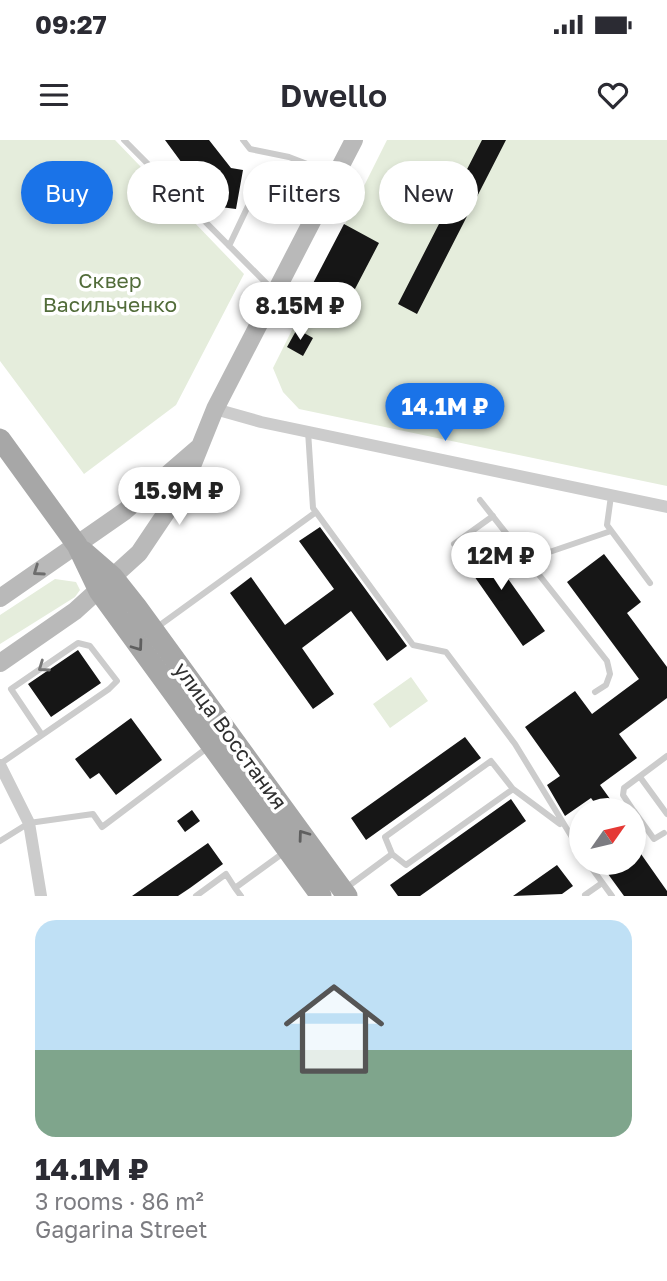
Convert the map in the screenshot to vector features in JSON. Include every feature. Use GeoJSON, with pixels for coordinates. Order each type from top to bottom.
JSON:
{"type":"FeatureCollection","features":[{"type":"Feature","properties":{"kind":"main road"},"geometry":{"type":"LineString","coordinates":[[343,161],[354,140]]}},
{"type":"Feature","properties":{"kind":"main road"},"geometry":{"type":"LineString","coordinates":[[0,663],[106,584],[139,553],[184,486],[215,409],[310,224]]}},
{"type":"Feature","properties":{"kind":"main road","name":"улица Восстания"},"geometry":{"type":"LineString","coordinates":[[0,439],[106,584],[211,746],[321,896]]}},
{"type":"Feature","properties":{"kind":"main road"},"geometry":{"type":"LineString","coordinates":[[0,598],[125,510],[201,446]]}},
{"type":"Feature","properties":{"kind":"main road","name":"улица Восстания"},"geometry":{"type":"LineString","coordinates":[[106,584],[153,630],[345,893]]}},
{"type":"Feature","properties":{"kind":"street"},"geometry":{"type":"LineString","coordinates":[[215,409],[667,507]]}},
{"type":"Feature","properties":{"kind":"street"},"geometry":{"type":"LineString","coordinates":[[0,765],[29,823],[41,896]]}},
{"type":"Feature","properties":{"kind":"lane"},"geometry":{"type":"LineString","coordinates":[[124,140],[275,293]]}},
{"type":"Feature","properties":{"kind":"lane"},"geometry":{"type":"LineString","coordinates":[[243,140],[250,149],[299,161]]}},
{"type":"Feature","properties":{"kind":"lane"},"geometry":{"type":"LineString","coordinates":[[229,246],[243,217]]}},
{"type":"Feature","properties":{"kind":"lane"},"geometry":{"type":"LineString","coordinates":[[308,431],[316,512],[413,645],[446,652],[515,744],[569,835]]}},
{"type":"Feature","properties":{"kind":"lane"},"geometry":{"type":"LineString","coordinates":[[611,496],[607,525],[650,583]]}},
{"type":"Feature","properties":{"kind":"lane"},"geometry":{"type":"LineString","coordinates":[[480,500],[607,661],[610,674],[606,685],[595,692]]}},
{"type":"Feature","properties":{"kind":"lane"},"geometry":{"type":"LineString","coordinates":[[153,630],[316,512]]}},
{"type":"Feature","properties":{"kind":"lane"},"geometry":{"type":"LineString","coordinates":[[454,544],[493,516]]}},
{"type":"Feature","properties":{"kind":"lane"},"geometry":{"type":"LineString","coordinates":[[529,559],[611,530]]}},
{"type":"Feature","properties":{"kind":"lane"},"geometry":{"type":"LineString","coordinates":[[0,765],[117,681],[90,646],[78,643],[11,689],[43,734]]}},
{"type":"Feature","properties":{"kind":"lane"},"geometry":{"type":"LineString","coordinates":[[0,841],[29,823],[93,814],[102,827],[211,746]]}},
{"type":"Feature","properties":{"kind":"lane"},"geometry":{"type":"LineString","coordinates":[[624,798],[622,795],[624,788],[667,756]]}},
{"type":"Feature","properties":{"kind":"lane"},"geometry":{"type":"LineString","coordinates":[[513,789],[406,864],[392,854],[385,837],[491,761],[513,789],[564,828]]}},
{"type":"Feature","properties":{"kind":"lane"},"geometry":{"type":"LineString","coordinates":[[640,777],[667,814]]}},
{"type":"Feature","properties":{"kind":"lane"},"geometry":{"type":"LineString","coordinates":[[646,828],[654,839],[666,834]]}},
{"type":"Feature","properties":{"kind":"lane"},"geometry":{"type":"LineString","coordinates":[[235,888],[287,850]]}},
{"type":"Feature","properties":{"kind":"lane"},"geometry":{"type":"LineString","coordinates":[[345,893],[392,854]]}},
{"type":"Feature","properties":{"kind":"lane"},"geometry":{"type":"LineString","coordinates":[[195,896],[226,874],[240,896]]}},
{"type":"Feature","properties":{"kind":"lane"},"geometry":{"type":"LineString","coordinates":[[597,875],[612,896]]}},
{"type":"Feature","properties":{"kind":"lane"},"geometry":{"type":"LineString","coordinates":[[585,896],[603,883]]}},
{"type":"Feature","properties":{"kind":"green space","name":"Сквер Васильченко"},"geometry":{"type":"Polygon","coordinates":[[[0,140],[115,140],[135,161],[127,161],[127,224],[196,224],[244,274],[176,405],[84,474],[0,361],[0,140]]]}},
{"type":"Feature","properties":{"kind":"green space"},"geometry":{"type":"Polygon","coordinates":[[[387,140],[667,140],[667,486],[299,409],[283,392],[273,368],[345,224],[365,224],[365,184],[387,140]]]}},
{"type":"Feature","properties":{"kind":"green space"},"geometry":{"type":"Polygon","coordinates":[[[55,579],[76,582],[80,590],[75,597],[0,644],[0,615],[55,579]]]}},
{"type":"Feature","properties":{"kind":"green space"},"geometry":{"type":"Polygon","coordinates":[[[411,677],[428,701],[390,728],[373,704],[411,677]]]}},
{"type":"Feature","properties":{"kind":"building"},"geometry":{"type":"Polygon","coordinates":[[[165,140],[209,140],[226,161],[180,161],[165,140]]]}},
{"type":"Feature","properties":{"kind":"building"},"geometry":{"type":"Polygon","coordinates":[[[482,140],[506,140],[478,195],[478,161],[471,161],[482,140]]]}},
{"type":"Feature","properties":{"kind":"building"},"geometry":{"type":"Polygon","coordinates":[[[229,165],[243,170],[236,209],[229,208],[229,165]]]}},
{"type":"Feature","properties":{"kind":"building"},"geometry":{"type":"Polygon","coordinates":[[[344,224],[379,243],[344,310],[309,291],[344,224]]]}},
{"type":"Feature","properties":{"kind":"building"},"geometry":{"type":"Polygon","coordinates":[[[439,224],[463,224],[417,314],[398,304],[439,224]]]}},
{"type":"Feature","properties":{"kind":"building"},"geometry":{"type":"Polygon","coordinates":[[[297,329],[313,338],[303,356],[287,347],[297,329]]]}},
{"type":"Feature","properties":{"kind":"building"},"geometry":{"type":"Polygon","coordinates":[[[320,527],[407,646],[387,661],[351,611],[302,648],[334,694],[313,709],[230,593],[251,577],[285,625],[334,589],[299,541],[320,527]]]}},
{"type":"Feature","properties":{"kind":"building"},"geometry":{"type":"Polygon","coordinates":[[[479,538],[545,631],[523,646],[458,553],[479,538]]]}},
{"type":"Feature","properties":{"kind":"building"},"geometry":{"type":"Polygon","coordinates":[[[604,554],[641,602],[627,613],[667,667],[667,698],[619,734],[637,758],[600,785],[609,798],[569,798],[569,813],[565,816],[547,785],[560,776],[525,727],[575,691],[592,714],[639,679],[567,582],[604,554]]]}},
{"type":"Feature","properties":{"kind":"building"},"geometry":{"type":"Polygon","coordinates":[[[78,650],[101,683],[51,717],[28,684],[78,650]]]}},
{"type":"Feature","properties":{"kind":"building"},"geometry":{"type":"Polygon","coordinates":[[[131,718],[162,760],[116,795],[99,773],[90,779],[75,759],[131,718]]]}},
{"type":"Feature","properties":{"kind":"building"},"geometry":{"type":"Polygon","coordinates":[[[465,737],[481,758],[366,840],[351,818],[465,737]]]}},
{"type":"Feature","properties":{"kind":"building"},"geometry":{"type":"Polygon","coordinates":[[[511,799],[526,821],[420,896],[398,896],[390,885],[511,799]]]}},
{"type":"Feature","properties":{"kind":"building"},"geometry":{"type":"Polygon","coordinates":[[[192,810],[200,821],[185,832],[177,821],[192,810]]]}},
{"type":"Feature","properties":{"kind":"building"},"geometry":{"type":"Polygon","coordinates":[[[208,843],[223,864],[190,888],[178,896],[132,896],[208,843]]]}},
{"type":"Feature","properties":{"kind":"building"},"geometry":{"type":"Polygon","coordinates":[[[646,861],[667,891],[667,896],[624,896],[609,875],[646,875],[646,861]]]}},
{"type":"Feature","properties":{"kind":"building"},"geometry":{"type":"Polygon","coordinates":[[[557,865],[573,886],[562,894],[513,896],[557,865]]]}}]}
